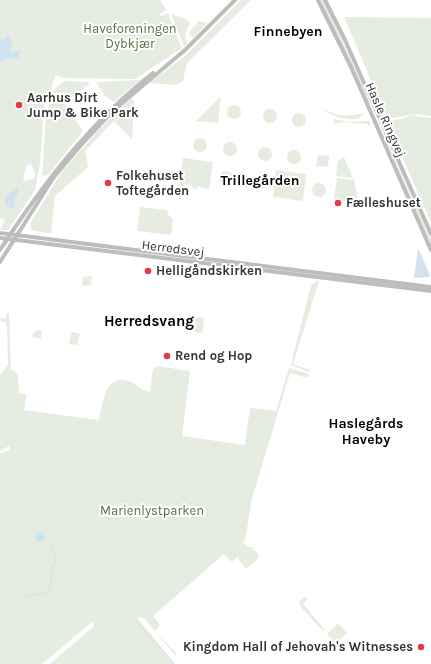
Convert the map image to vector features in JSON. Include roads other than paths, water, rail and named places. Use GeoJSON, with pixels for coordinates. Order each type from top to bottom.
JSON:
{"type":"FeatureCollection","features":[{"type":"Feature","properties":{"kind":"street"},"geometry":{"type":"LineString","coordinates":[[0,262],[54,177],[82,144],[114,110],[172,61],[235,0]]}},
{"type":"Feature","properties":{"kind":"street","name":"Hasle Ringvej"},"geometry":{"type":"LineString","coordinates":[[318,0],[351,67],[431,250]]}},
{"type":"Feature","properties":{"kind":"street","name":"Hasle Ringvej"},"geometry":{"type":"LineString","coordinates":[[325,0],[348,46],[431,234]]}},
{"type":"Feature","properties":{"kind":"street"},"geometry":{"type":"LineString","coordinates":[[0,250],[51,175],[88,133],[137,86],[172,61]]}},
{"type":"Feature","properties":{"kind":"street","name":"Herredsvej"},"geometry":{"type":"LineString","coordinates":[[0,233],[18,234],[431,287]]}},
{"type":"Feature","properties":{"kind":"street","name":"Herredsvej"},"geometry":{"type":"LineString","coordinates":[[0,238],[431,291]]}},
{"type":"Feature","properties":{"kind":"water"},"geometry":{"type":"Polygon","coordinates":[[[8,35],[13,45],[11,47],[12,54],[21,49],[18,58],[11,60],[10,57],[0,63],[0,38],[4,39],[8,35]]]}},
{"type":"Feature","properties":{"kind":"water"},"geometry":{"type":"Polygon","coordinates":[[[18,188],[14,208],[11,209],[4,202],[6,196],[18,188]]]}},
{"type":"Feature","properties":{"kind":"water"},"geometry":{"type":"Polygon","coordinates":[[[418,248],[430,275],[429,277],[414,278],[418,248]]]}},
{"type":"Feature","properties":{"kind":"water"},"geometry":{"type":"Polygon","coordinates":[[[38,532],[42,532],[44,533],[44,541],[38,542],[35,539],[35,535],[38,532]]]}},
{"type":"Feature","properties":{"kind":"waterway"},"geometry":{"type":"LineString","coordinates":[[19,601],[28,596],[47,593],[49,590],[56,559],[50,542],[46,538]]}},
{"type":"Feature","properties":{"kind":"waterway"},"geometry":{"type":"LineString","coordinates":[[135,620],[174,664]]}},
{"type":"Feature","properties":{"kind":"place","name":"Aarhus Dirt Jump & Bike Park"},"geometry":{"type":"Point","coordinates":[19,105]}},
{"type":"Feature","properties":{"kind":"place","name":"Folkehuset Toftegården"},"geometry":{"type":"Point","coordinates":[108,183]}},
{"type":"Feature","properties":{"kind":"place","name":"Fælleshuset"},"geometry":{"type":"Point","coordinates":[338,203]}},
{"type":"Feature","properties":{"kind":"place","name":"Helligåndskirken"},"geometry":{"type":"Point","coordinates":[148,271]}},
{"type":"Feature","properties":{"kind":"place","name":"Rend og Hop"},"geometry":{"type":"Point","coordinates":[167,356]}},
{"type":"Feature","properties":{"kind":"place","name":"Kingdom Hall of Jehovah's Witnesses"},"geometry":{"type":"Point","coordinates":[421,647]}},
{"type":"Feature","properties":{"kind":"district","name":"Finnebyen"},"geometry":{"type":"Point","coordinates":[288,32]}},
{"type":"Feature","properties":{"kind":"district","name":"Trillegården"},"geometry":{"type":"Point","coordinates":[260,181]}},
{"type":"Feature","properties":{"kind":"district","name":"Herredsvang"},"geometry":{"type":"Point","coordinates":[149,322]}},
{"type":"Feature","properties":{"kind":"district","name":"Haslegårds Haveby"},"geometry":{"type":"Point","coordinates":[366,432]}},
{"type":"Feature","properties":{"kind":"park label","name":"Haveforeningen Dybkjær"},"geometry":{"type":"Point","coordinates":[130,36]}},
{"type":"Feature","properties":{"kind":"park label","name":"Marienlystparken"},"geometry":{"type":"Point","coordinates":[152,511]}}]}
